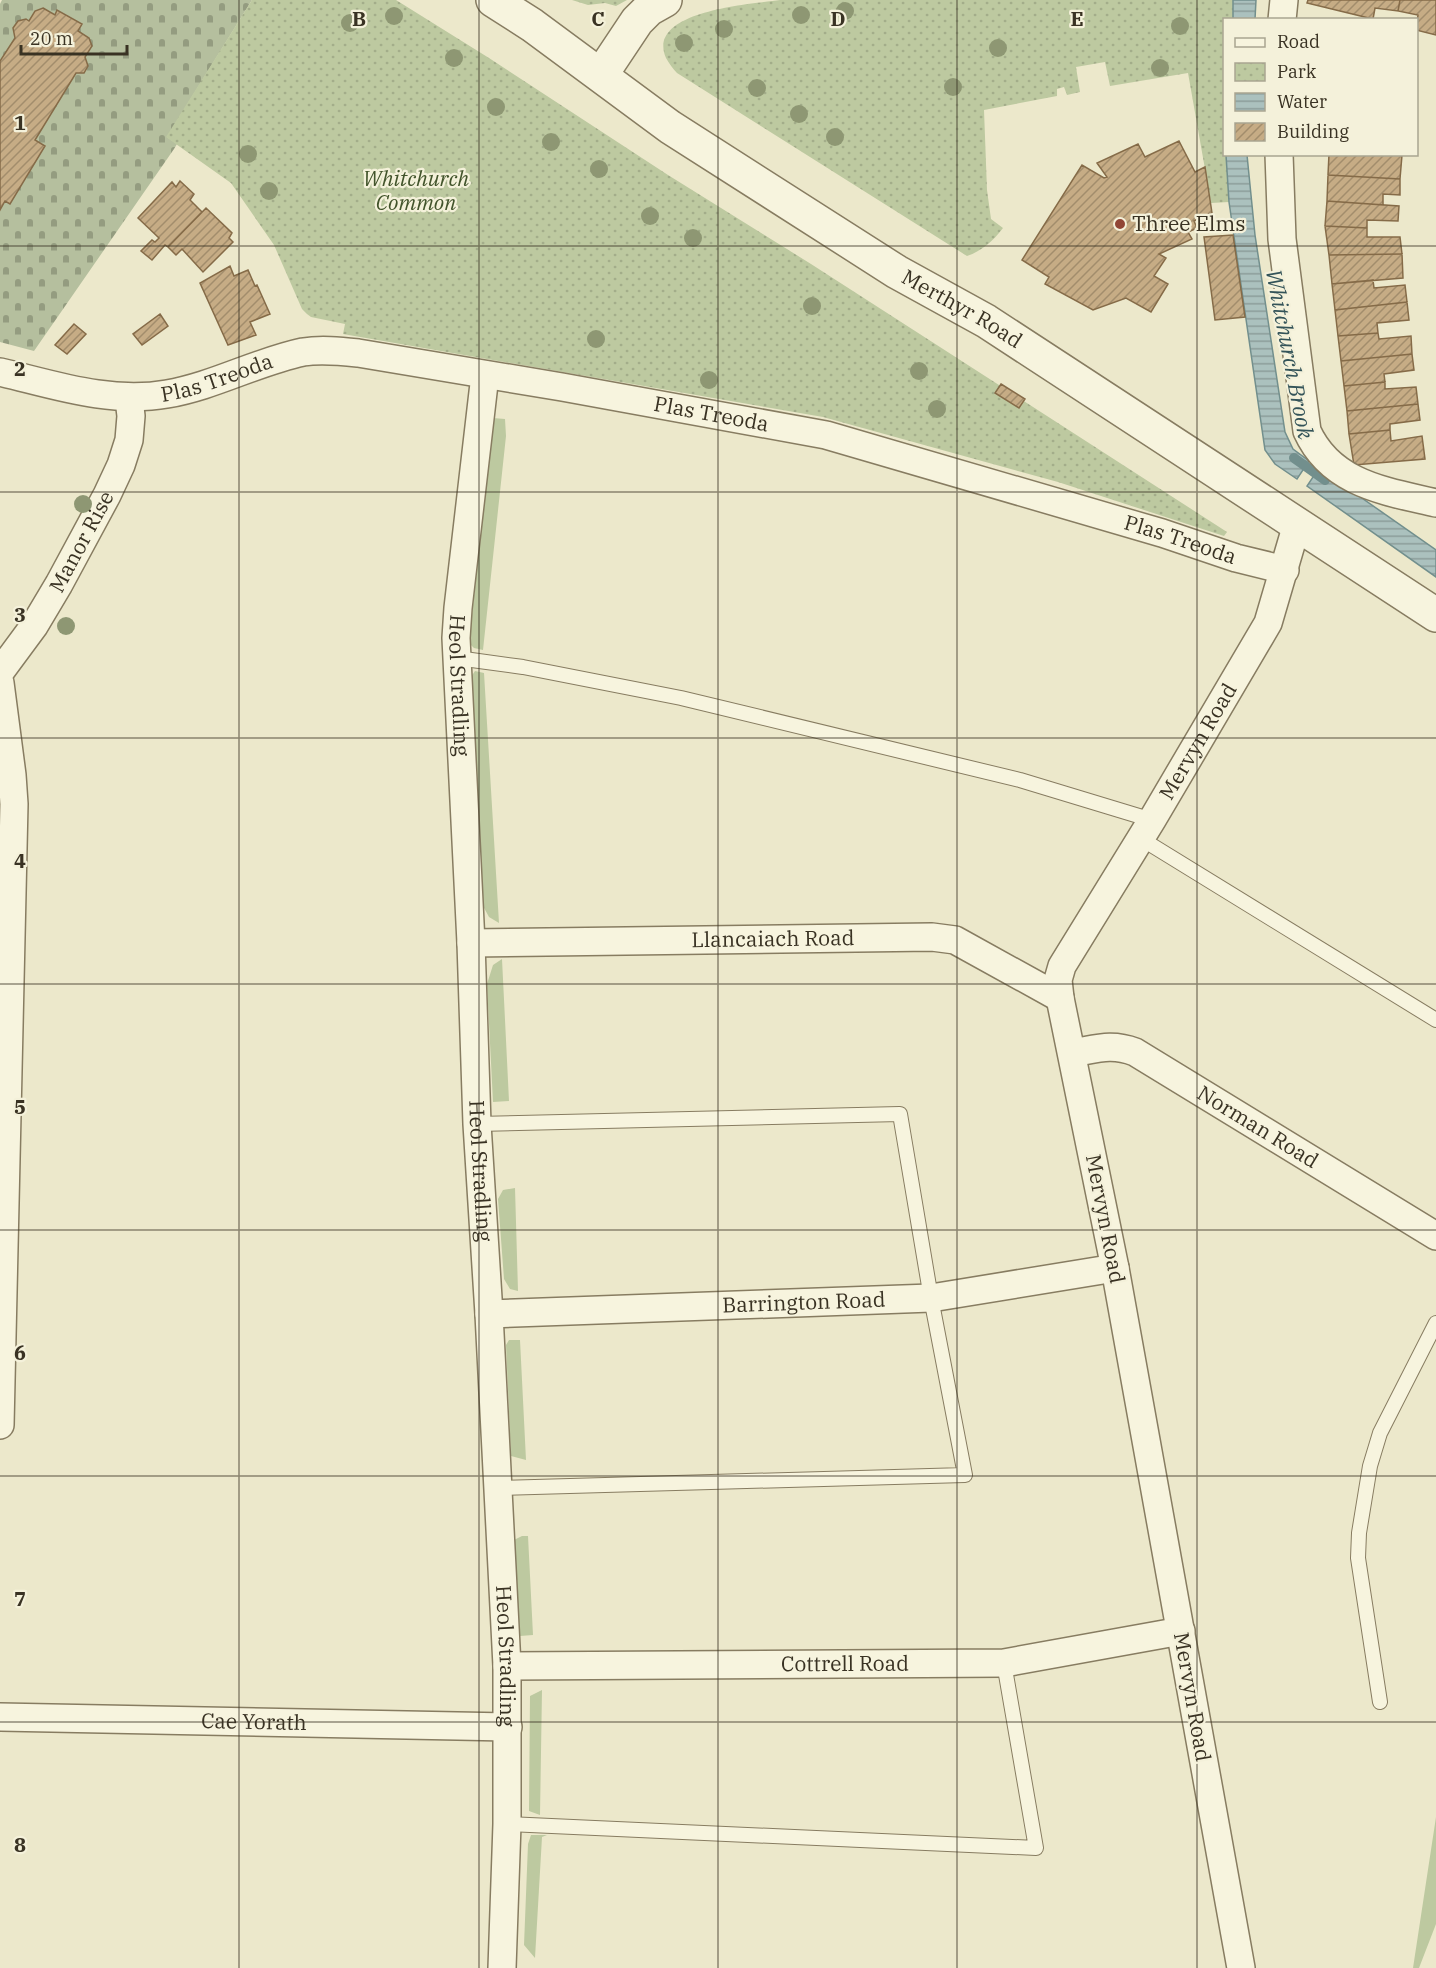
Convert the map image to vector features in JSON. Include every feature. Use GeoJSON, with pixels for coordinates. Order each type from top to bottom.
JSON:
{"type":"FeatureCollection","features":[{"type":"Feature","properties":{"kind":"street","name":"Merthyr Road"},"geometry":{"type":"LineString","coordinates":[[493,0],[532,25],[670,127],[897,272],[986,321],[1436,615]]}},
{"type":"Feature","properties":{"kind":"street"},"geometry":{"type":"LineString","coordinates":[[601,75],[637,21],[649,9],[665,0]]}},
{"type":"Feature","properties":{"kind":"street"},"geometry":{"type":"LineString","coordinates":[[1282,18],[1284,0]]}},
{"type":"Feature","properties":{"kind":"street"},"geometry":{"type":"LineString","coordinates":[[1279,156],[1282,239],[1307,431],[1324,456],[1341,472],[1369,487],[1436,503]]}},
{"type":"Feature","properties":{"kind":"street","name":"Plas Treoda"},"geometry":{"type":"LineString","coordinates":[[0,372],[101,396],[129,399],[193,388],[257,365],[304,352],[328,350],[358,353],[826,435],[1162,533],[1236,558],[1285,570]]}},
{"type":"Feature","properties":{"kind":"street","name":"Heol Stradling"},"geometry":{"type":"LineString","coordinates":[[484,375],[458,608],[457,658],[477,1124],[507,1666],[507,1824],[502,1968]]}},
{"type":"Feature","properties":{"kind":"street","name":"Manor Rise"},"geometry":{"type":"LineString","coordinates":[[0,672],[60,584],[107,495],[121,465],[129,440],[131,416],[129,399]]}},
{"type":"Feature","properties":{"kind":"street","name":"Mervyn Road"},"geometry":{"type":"LineString","coordinates":[[1241,1968],[1115,1268],[1058,980],[1062,966],[1268,623],[1297,524]]}},
{"type":"Feature","properties":{"kind":"street"},"geometry":{"type":"LineString","coordinates":[[0,683],[14,804],[0,1425]]}},
{"type":"Feature","properties":{"kind":"street","name":"Llancaiach Road"},"geometry":{"type":"LineString","coordinates":[[471,943],[932,937],[955,940],[1060,998]]}},
{"type":"Feature","properties":{"kind":"street","name":"Norman Road"},"geometry":{"type":"LineString","coordinates":[[1072,1053],[1106,1047],[1121,1047],[1135,1052],[1436,1236]]}},
{"type":"Feature","properties":{"kind":"street","name":"Barrington Road"},"geometry":{"type":"LineString","coordinates":[[489,1314],[931,1298],[1115,1268]]}},
{"type":"Feature","properties":{"kind":"street","name":"Cottrell Road"},"geometry":{"type":"LineString","coordinates":[[507,1666],[1004,1663],[1180,1631]]}},
{"type":"Feature","properties":{"kind":"street","name":"Cae Yorath"},"geometry":{"type":"LineString","coordinates":[[0,1717],[508,1727]]}},
{"type":"Feature","properties":{"kind":"lane"},"geometry":{"type":"LineString","coordinates":[[457,658],[523,667],[681,698],[1020,780],[1146,829],[1436,1020]]}},
{"type":"Feature","properties":{"kind":"lane"},"geometry":{"type":"LineString","coordinates":[[477,1124],[900,1114],[931,1298],[965,1475],[498,1488]]}},
{"type":"Feature","properties":{"kind":"lane"},"geometry":{"type":"LineString","coordinates":[[1380,1702],[1358,1558],[1359,1533],[1370,1466],[1380,1433],[1436,1323]]}},
{"type":"Feature","properties":{"kind":"lane"},"geometry":{"type":"LineString","coordinates":[[507,1824],[1036,1848],[1004,1663]]}},
{"type":"Feature","properties":{"kind":"green space"},"geometry":{"type":"Polygon","coordinates":[[[2,0],[252,0],[167,137],[177,144],[174,149],[34,351],[0,342],[0,4],[2,0]]]}},
{"type":"Feature","properties":{"kind":"green space","name":"Whitchurch Common"},"geometry":{"type":"Polygon","coordinates":[[[252,0],[396,0],[1227,532],[1224,536],[1058,482],[823,417],[343,334],[345,324],[311,317],[302,309],[274,245],[231,183],[166,137],[252,0]]]}},
{"type":"Feature","properties":{"kind":"green space"},"geometry":{"type":"Polygon","coordinates":[[[572,0],[627,0],[616,6],[605,3],[588,5],[572,0]]]}},
{"type":"Feature","properties":{"kind":"green space"},"geometry":{"type":"Polygon","coordinates":[[[780,0],[1233,0],[1233,18],[1223,18],[1223,156],[1226,156],[1229,202],[1211,203],[1188,73],[1110,86],[1105,62],[1076,67],[1080,92],[1067,95],[1064,87],[1057,89],[1057,96],[984,110],[987,190],[991,219],[1003,228],[987,245],[967,256],[677,73],[671,66],[666,58],[664,42],[671,29],[705,12],[780,0]]]}},
{"type":"Feature","properties":{"kind":"green space"},"geometry":{"type":"Polygon","coordinates":[[[493,418],[505,419],[506,436],[483,650],[474,648],[469,643],[493,418]]]}},
{"type":"Feature","properties":{"kind":"green space"},"geometry":{"type":"Polygon","coordinates":[[[475,671],[484,673],[499,923],[489,917],[483,906],[471,677],[475,671]]]}},
{"type":"Feature","properties":{"kind":"green space"},"geometry":{"type":"Polygon","coordinates":[[[502,959],[509,1101],[493,1102],[487,984],[493,965],[502,959]]]}},
{"type":"Feature","properties":{"kind":"green space"},"geometry":{"type":"Polygon","coordinates":[[[515,1188],[518,1291],[510,1289],[504,1279],[498,1199],[503,1190],[515,1188]]]}},
{"type":"Feature","properties":{"kind":"green space"},"geometry":{"type":"Polygon","coordinates":[[[509,1340],[520,1340],[526,1460],[511,1456],[506,1345],[509,1340]]]}},
{"type":"Feature","properties":{"kind":"green space"},"geometry":{"type":"Polygon","coordinates":[[[528,1536],[533,1635],[520,1636],[514,1540],[528,1536]]]}},
{"type":"Feature","properties":{"kind":"green space"},"geometry":{"type":"Polygon","coordinates":[[[542,1690],[540,1815],[529,1811],[530,1696],[542,1690]]]}},
{"type":"Feature","properties":{"kind":"green space"},"geometry":{"type":"Polygon","coordinates":[[[1436,1817],[1436,1924],[1419,1968],[1413,1968],[1436,1817]]]}},
{"type":"Feature","properties":{"kind":"green space"},"geometry":{"type":"Polygon","coordinates":[[[531,1835],[547,1835],[542,1837],[535,1958],[524,1945],[528,1844],[531,1835]]]}},
{"type":"Feature","properties":{"kind":"water"},"geometry":{"type":"Polygon","coordinates":[[[1233,0],[1256,0],[1255,18],[1233,18],[1233,0]]]}},
{"type":"Feature","properties":{"kind":"water"},"geometry":{"type":"Polygon","coordinates":[[[1226,156],[1247,156],[1255,235],[1285,432],[1293,449],[1309,461],[1297,479],[1275,464],[1265,450],[1229,202],[1226,156]]]}},
{"type":"Feature","properties":{"kind":"water"},"geometry":{"type":"Polygon","coordinates":[[[1319,468],[1436,550],[1436,577],[1307,486],[1319,468]]]}},
{"type":"Feature","properties":{"kind":"building"},"geometry":{"type":"Polygon","coordinates":[[[1308,0],[1400,0],[1398,11],[1375,8],[1373,18],[1307,3],[1308,0]]]}},
{"type":"Feature","properties":{"kind":"building"},"geometry":{"type":"Polygon","coordinates":[[[1400,0],[1436,0],[1436,35],[1418,30],[1418,15],[1398,11],[1400,0]]]}},
{"type":"Feature","properties":{"kind":"building"},"geometry":{"type":"Polygon","coordinates":[[[43,8],[55,15],[57,10],[82,24],[78,31],[89,38],[92,46],[85,57],[88,66],[84,73],[76,73],[35,140],[45,146],[10,204],[5,201],[0,210],[0,61],[15,38],[13,28],[18,21],[26,19],[29,21],[35,11],[43,8]]]}},
{"type":"Feature","properties":{"kind":"building","name":"Three Elms"},"geometry":{"type":"Polygon","coordinates":[[[1179,141],[1195,172],[1205,167],[1212,213],[1194,221],[1197,228],[1188,232],[1192,239],[1159,254],[1166,258],[1154,276],[1168,284],[1151,312],[1126,298],[1093,310],[1045,284],[1049,277],[1022,260],[1082,165],[1104,178],[1107,177],[1097,163],[1138,144],[1145,157],[1179,141]]]}},
{"type":"Feature","properties":{"kind":"building"},"geometry":{"type":"Polygon","coordinates":[[[1329,156],[1402,156],[1400,179],[1328,175],[1329,156]]]}},
{"type":"Feature","properties":{"kind":"building"},"geometry":{"type":"Polygon","coordinates":[[[1328,175],[1400,179],[1400,195],[1383,194],[1383,205],[1327,201],[1328,175]]]}},
{"type":"Feature","properties":{"kind":"building"},"geometry":{"type":"Polygon","coordinates":[[[180,181],[194,194],[190,200],[202,212],[168,247],[165,245],[152,260],[141,251],[152,240],[155,242],[159,238],[138,218],[172,182],[176,187],[180,181]]]}},
{"type":"Feature","properties":{"kind":"building"},"geometry":{"type":"Polygon","coordinates":[[[1327,201],[1399,206],[1398,221],[1367,220],[1367,228],[1325,226],[1327,201]]]}},
{"type":"Feature","properties":{"kind":"building"},"geometry":{"type":"Polygon","coordinates":[[[206,208],[232,233],[229,238],[233,242],[203,272],[182,249],[176,255],[168,247],[206,208]]]}},
{"type":"Feature","properties":{"kind":"building"},"geometry":{"type":"Polygon","coordinates":[[[1325,226],[1367,228],[1367,237],[1400,237],[1402,254],[1329,255],[1325,226]]]}},
{"type":"Feature","properties":{"kind":"building"},"geometry":{"type":"Polygon","coordinates":[[[1233,235],[1245,317],[1215,320],[1204,237],[1233,235]]]}},
{"type":"Feature","properties":{"kind":"building"},"geometry":{"type":"Polygon","coordinates":[[[1402,254],[1403,278],[1332,284],[1329,255],[1402,254]]]}},
{"type":"Feature","properties":{"kind":"building"},"geometry":{"type":"Polygon","coordinates":[[[230,266],[234,276],[248,270],[270,314],[250,322],[256,335],[228,345],[200,283],[230,266]]]}},
{"type":"Feature","properties":{"kind":"building"},"geometry":{"type":"Polygon","coordinates":[[[1373,280],[1374,288],[1405,285],[1407,302],[1335,310],[1332,284],[1373,280]]]}},
{"type":"Feature","properties":{"kind":"building"},"geometry":{"type":"Polygon","coordinates":[[[1407,302],[1409,320],[1377,323],[1378,333],[1338,336],[1335,310],[1407,302]]]}},
{"type":"Feature","properties":{"kind":"building"},"geometry":{"type":"Polygon","coordinates":[[[160,314],[168,326],[142,345],[133,334],[160,314]]]}},
{"type":"Feature","properties":{"kind":"building"},"geometry":{"type":"Polygon","coordinates":[[[74,324],[86,334],[67,354],[55,345],[74,324]]]}},
{"type":"Feature","properties":{"kind":"building"},"geometry":{"type":"Polygon","coordinates":[[[1378,333],[1379,339],[1411,336],[1412,354],[1341,361],[1338,336],[1378,333]]]}},
{"type":"Feature","properties":{"kind":"building"},"geometry":{"type":"Polygon","coordinates":[[[1412,354],[1414,370],[1384,374],[1385,382],[1344,386],[1341,361],[1412,354]]]}},
{"type":"Feature","properties":{"kind":"building"},"geometry":{"type":"Polygon","coordinates":[[[1385,382],[1385,389],[1416,387],[1418,404],[1347,411],[1344,386],[1385,382]]]}},
{"type":"Feature","properties":{"kind":"building"},"geometry":{"type":"Polygon","coordinates":[[[1001,384],[1025,399],[1019,408],[995,393],[1001,384]]]}},
{"type":"Feature","properties":{"kind":"building"},"geometry":{"type":"Polygon","coordinates":[[[1418,404],[1420,420],[1390,424],[1390,430],[1349,434],[1347,411],[1418,404]]]}},
{"type":"Feature","properties":{"kind":"building"},"geometry":{"type":"Polygon","coordinates":[[[1390,430],[1391,441],[1422,436],[1425,459],[1354,465],[1349,434],[1390,430]]]}},
{"type":"Feature","properties":{"kind":"waterway","name":"Whitchurch Brook"},"geometry":{"type":"LineString","coordinates":[[1294,458],[1325,480]]}},
{"type":"Feature","properties":{"kind":"place","name":"Three Elms"},"geometry":{"type":"Point","coordinates":[1120,224]}}]}
